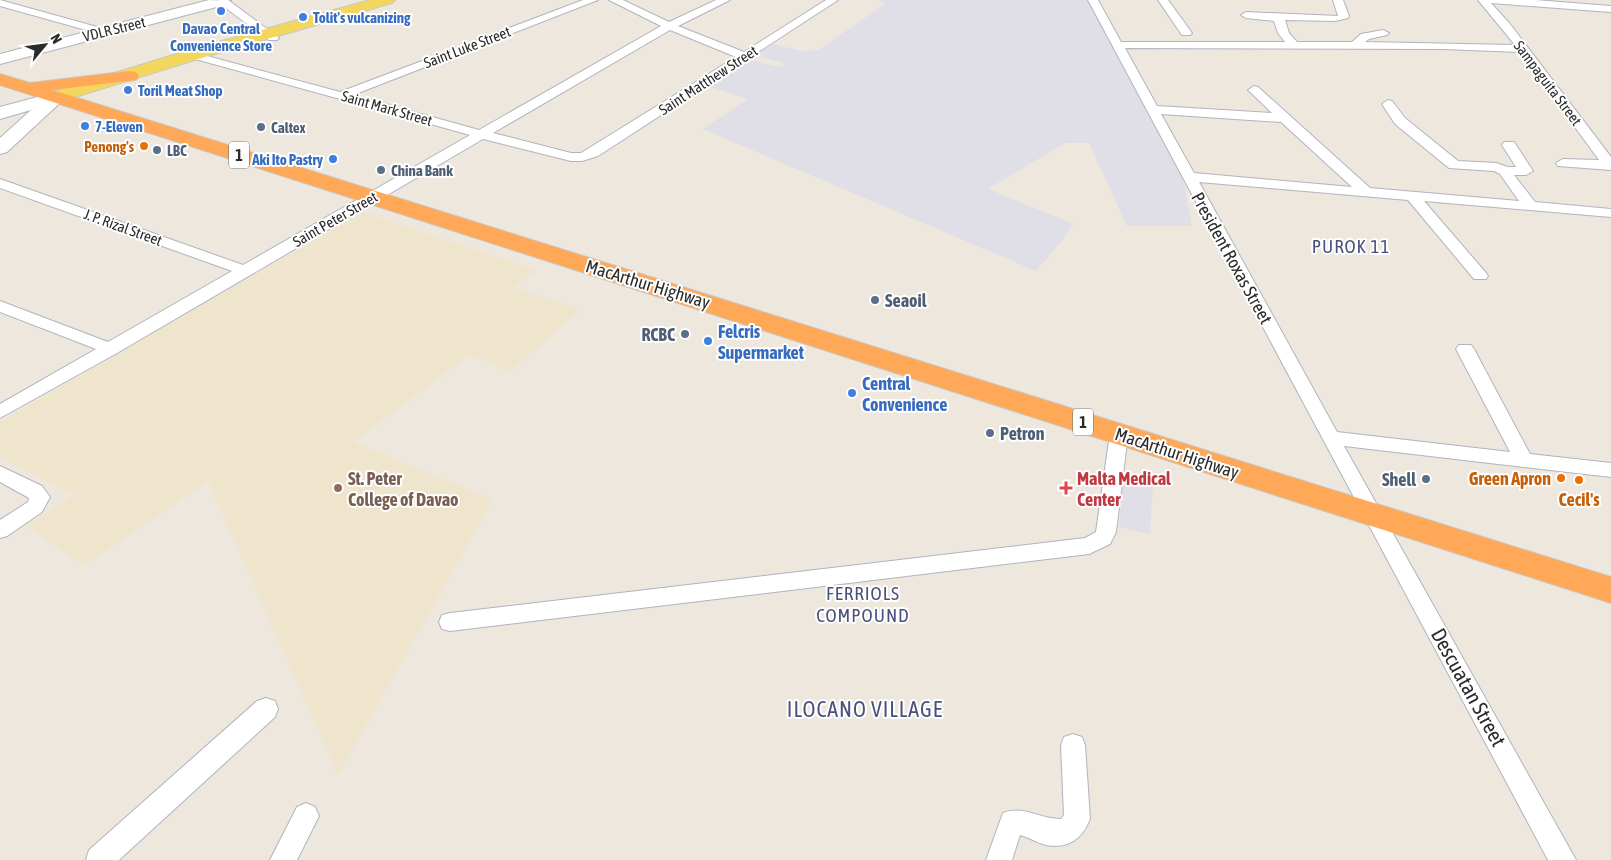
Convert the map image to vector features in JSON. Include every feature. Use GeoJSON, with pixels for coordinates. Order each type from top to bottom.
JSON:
{"type":"FeatureCollection","features":[{"type":"Feature","properties":{"kind":"highway"},"geometry":{"type":"LineString","coordinates":[[23,87],[130,76]]}},
{"type":"Feature","properties":{"kind":"highway"},"geometry":{"type":"LineString","coordinates":[[106,113],[103,101],[107,91],[130,76]]}},
{"type":"Feature","properties":{"kind":"highway","name":"MacArthur Highway"},"geometry":{"type":"LineString","coordinates":[[0,79],[1611,590]]}},
{"type":"Feature","properties":{"kind":"main road","name":"VDLR Street"},"geometry":{"type":"LineString","coordinates":[[0,59],[224,0]]}},
{"type":"Feature","properties":{"kind":"main road"},"geometry":{"type":"LineString","coordinates":[[0,113],[394,1]]}},
{"type":"Feature","properties":{"kind":"main road"},"geometry":{"type":"LineString","coordinates":[[0,148],[56,97]]}},
{"type":"Feature","properties":{"kind":"main road"},"geometry":{"type":"LineString","coordinates":[[19,108],[36,106],[40,112]]}},
{"type":"Feature","properties":{"kind":"street"},"geometry":{"type":"LineString","coordinates":[[224,0],[270,36]]}},
{"type":"Feature","properties":{"kind":"street","name":"Saint Luke Street"},"geometry":{"type":"LineString","coordinates":[[342,95],[593,0]]}},
{"type":"Feature","properties":{"kind":"street"},"geometry":{"type":"LineString","coordinates":[[614,0],[669,26],[746,56]]}},
{"type":"Feature","properties":{"kind":"street","name":"Saint Peter Street"},"geometry":{"type":"LineString","coordinates":[[0,412],[669,26],[725,0]]}},
{"type":"Feature","properties":{"kind":"street","name":"Saint Matthew Street"},"geometry":{"type":"LineString","coordinates":[[582,157],[593,153],[833,0]]}},
{"type":"Feature","properties":{"kind":"street","name":"President Roxas Street"},"geometry":{"type":"LineString","coordinates":[[1094,0],[1372,515]]}},
{"type":"Feature","properties":{"kind":"street"},"geometry":{"type":"LineString","coordinates":[[1163,0],[1186,33]]}},
{"type":"Feature","properties":{"kind":"street"},"geometry":{"type":"LineString","coordinates":[[1246,15],[1339,17],[1338,0]]}},
{"type":"Feature","properties":{"kind":"street","name":"Sampaguita Street"},"geometry":{"type":"LineString","coordinates":[[1483,0],[1524,49],[1610,165]]}},
{"type":"Feature","properties":{"kind":"street"},"geometry":{"type":"LineString","coordinates":[[1493,0],[1611,9]]}},
{"type":"Feature","properties":{"kind":"street"},"geometry":{"type":"LineString","coordinates":[[0,3],[104,32]]}},
{"type":"Feature","properties":{"kind":"street"},"geometry":{"type":"LineString","coordinates":[[1277,16],[1280,19],[1284,33],[1294,46]]}},
{"type":"Feature","properties":{"kind":"street"},"geometry":{"type":"LineString","coordinates":[[1354,47],[1365,36],[1384,33]]}},
{"type":"Feature","properties":{"kind":"street"},"geometry":{"type":"LineString","coordinates":[[1118,45],[1468,46],[1524,49]]}},
{"type":"Feature","properties":{"kind":"street","name":"Saint Mark Street"},"geometry":{"type":"LineString","coordinates":[[198,56],[480,134],[571,157],[582,157]]}},
{"type":"Feature","properties":{"kind":"street"},"geometry":{"type":"LineString","coordinates":[[1254,90],[1364,190]]}},
{"type":"Feature","properties":{"kind":"street"},"geometry":{"type":"LineString","coordinates":[[1388,104],[1400,121],[1454,165],[1496,167],[1507,172],[1526,171],[1509,146]]}},
{"type":"Feature","properties":{"kind":"street"},"geometry":{"type":"LineString","coordinates":[[1152,110],[1286,118]]}},
{"type":"Feature","properties":{"kind":"street"},"geometry":{"type":"LineString","coordinates":[[1563,163],[1610,165]]}},
{"type":"Feature","properties":{"kind":"street"},"geometry":{"type":"LineString","coordinates":[[1507,172],[1506,175],[1531,206]]}},
{"type":"Feature","properties":{"kind":"street"},"geometry":{"type":"LineString","coordinates":[[1188,177],[1364,190],[1611,213]]}},
{"type":"Feature","properties":{"kind":"street","name":"J. P. Rizal Street"},"geometry":{"type":"LineString","coordinates":[[0,183],[246,271]]}},
{"type":"Feature","properties":{"kind":"street"},"geometry":{"type":"LineString","coordinates":[[1411,195],[1480,276]]}},
{"type":"Feature","properties":{"kind":"street"},"geometry":{"type":"LineString","coordinates":[[0,306],[111,349]]}},
{"type":"Feature","properties":{"kind":"street"},"geometry":{"type":"LineString","coordinates":[[1465,349],[1524,460]]}},
{"type":"Feature","properties":{"kind":"street"},"geometry":{"type":"LineString","coordinates":[[450,622],[1089,546],[1103,538],[1106,532],[1119,434]]}},
{"type":"Feature","properties":{"kind":"street"},"geometry":{"type":"LineString","coordinates":[[1330,438],[1611,470]]}},
{"type":"Feature","properties":{"kind":"street"},"geometry":{"type":"LineString","coordinates":[[0,473],[35,491],[40,500],[30,510],[0,530]]}},
{"type":"Feature","properties":{"kind":"street","name":"Descuatan Street"},"geometry":{"type":"LineString","coordinates":[[1372,515],[1563,860]]}},
{"type":"Feature","properties":{"kind":"street"},"geometry":{"type":"LineString","coordinates":[[99,860],[266,709]]}},
{"type":"Feature","properties":{"kind":"street"},"geometry":{"type":"LineString","coordinates":[[999,860],[1012,822],[1022,822],[1046,832],[1068,832],[1077,819],[1073,745]]}},
{"type":"Feature","properties":{"kind":"street"},"geometry":{"type":"LineString","coordinates":[[283,860],[306,816]]}},
{"type":"Feature","properties":{"kind":"shaded area"},"geometry":{"type":"Polygon","coordinates":[[[876,0],[1088,0],[1183,178],[1192,226],[1127,226],[1089,143],[1065,143],[988,189],[1073,224],[1061,242],[1036,271],[703,129],[748,99],[708,86],[748,60],[780,67],[786,64],[756,55],[773,44],[802,51],[819,50],[886,3],[876,0]]]}},
{"type":"Feature","properties":{"kind":"shaded area","name":"St. Peter College of Davao"},"geometry":{"type":"Polygon","coordinates":[[[363,212],[536,270],[514,288],[580,310],[510,372],[469,355],[354,442],[493,500],[338,775],[208,481],[84,566],[27,526],[73,495],[0,457],[0,422],[363,212]]]}},
{"type":"Feature","properties":{"kind":"shaded area"},"geometry":{"type":"Polygon","coordinates":[[[1123,475],[1153,481],[1150,534],[1119,527],[1123,475]]]}},
{"type":"Feature","properties":{"kind":"place","name":"Davao Central Convenience Store"},"geometry":{"type":"Point","coordinates":[221,11]}},
{"type":"Feature","properties":{"kind":"place","name":"Tolit's vulcanizing"},"geometry":{"type":"Point","coordinates":[303,17]}},
{"type":"Feature","properties":{"kind":"place","name":"Toril Meat Shop"},"geometry":{"type":"Point","coordinates":[128,90]}},
{"type":"Feature","properties":{"kind":"place","name":"7-Eleven"},"geometry":{"type":"Point","coordinates":[85,126]}},
{"type":"Feature","properties":{"kind":"place","name":"Caltex"},"geometry":{"type":"Point","coordinates":[261,127]}},
{"type":"Feature","properties":{"kind":"place","name":"Penong's"},"geometry":{"type":"Point","coordinates":[144,146]}},
{"type":"Feature","properties":{"kind":"place","name":"LBC"},"geometry":{"type":"Point","coordinates":[157,150]}},
{"type":"Feature","properties":{"kind":"place","name":"Aki Ito Pastry"},"geometry":{"type":"Point","coordinates":[333,159]}},
{"type":"Feature","properties":{"kind":"place","name":"China Bank"},"geometry":{"type":"Point","coordinates":[381,170]}},
{"type":"Feature","properties":{"kind":"place","name":"Seaoil"},"geometry":{"type":"Point","coordinates":[875,300]}},
{"type":"Feature","properties":{"kind":"place","name":"RCBC"},"geometry":{"type":"Point","coordinates":[685,334]}},
{"type":"Feature","properties":{"kind":"place","name":"Felcris Supermarket"},"geometry":{"type":"Point","coordinates":[708,341]}},
{"type":"Feature","properties":{"kind":"place","name":"Central Convenience"},"geometry":{"type":"Point","coordinates":[852,393]}},
{"type":"Feature","properties":{"kind":"place","name":"Petron"},"geometry":{"type":"Point","coordinates":[990,433]}},
{"type":"Feature","properties":{"kind":"place","name":"Green Apron"},"geometry":{"type":"Point","coordinates":[1561,478]}},
{"type":"Feature","properties":{"kind":"place","name":"Shell"},"geometry":{"type":"Point","coordinates":[1426,479]}},
{"type":"Feature","properties":{"kind":"place","name":"Cecil's"},"geometry":{"type":"Point","coordinates":[1579,480]}},
{"type":"Feature","properties":{"kind":"place","name":"St. Peter College of Davao"},"geometry":{"type":"Point","coordinates":[338,488]}},
{"type":"Feature","properties":{"kind":"place","name":"Malta Medical Center"},"geometry":{"type":"Point","coordinates":[1066,488]}},
{"type":"Feature","properties":{"kind":"district","name":"PUROK 11"},"geometry":{"type":"Point","coordinates":[1351,246]}},
{"type":"Feature","properties":{"kind":"district","name":"FERRIOLS COMPOUND"},"geometry":{"type":"Point","coordinates":[863,604]}},
{"type":"Feature","properties":{"kind":"district","name":"ILOCANO VILLAGE"},"geometry":{"type":"Point","coordinates":[865,709]}}]}
